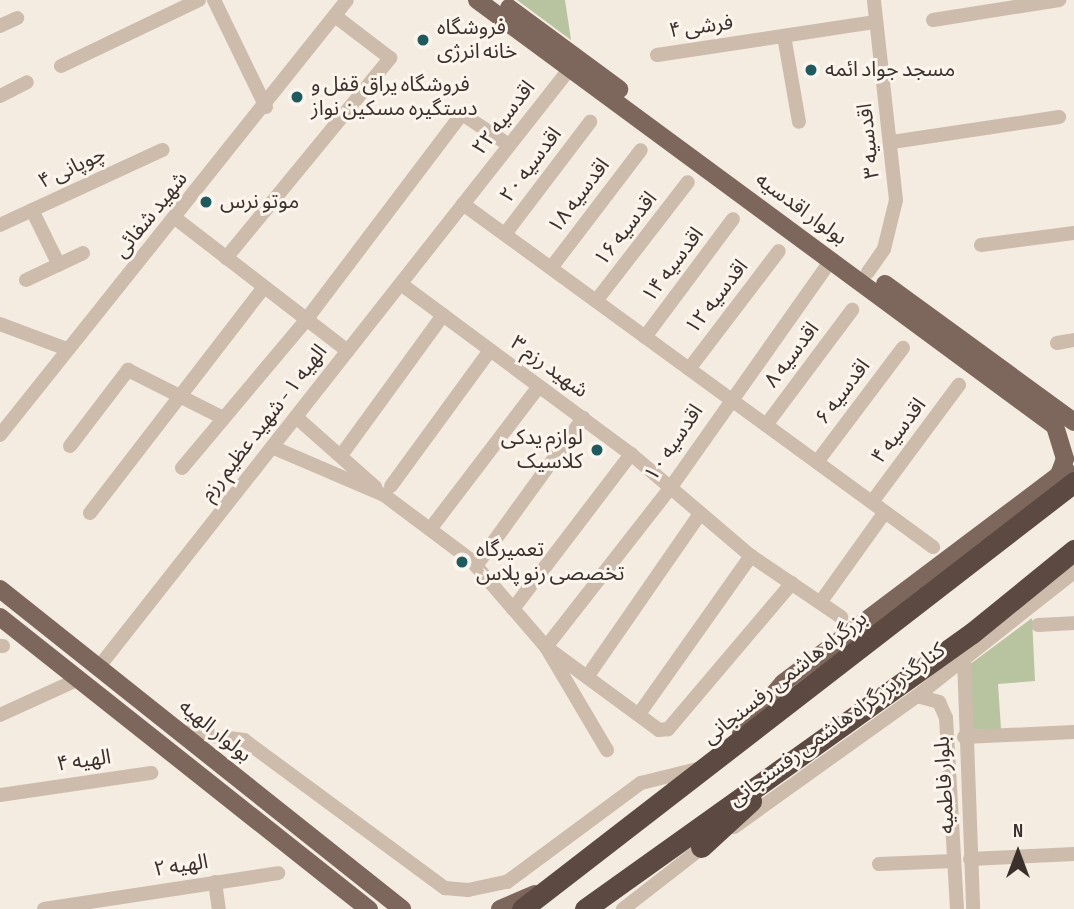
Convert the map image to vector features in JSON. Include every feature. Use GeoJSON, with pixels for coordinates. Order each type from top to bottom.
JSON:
{"type":"FeatureCollection","features":[{"type":"Feature","properties":{"kind":"highway","name":"بزرگراه هاشمی رفسنجانی"},"geometry":{"type":"LineString","coordinates":[[522,909],[713,765],[1066,486]]}},
{"type":"Feature","properties":{"kind":"highway"},"geometry":{"type":"LineString","coordinates":[[585,909],[836,724],[972,633],[1074,550]]}},
{"type":"Feature","properties":{"kind":"highway"},"geometry":{"type":"LineString","coordinates":[[701,847],[836,724]]}},
{"type":"Feature","properties":{"kind":"main road","name":"بولوار اقدسیه"},"geometry":{"type":"LineString","coordinates":[[477,0],[574,63],[1074,422]]}},
{"type":"Feature","properties":{"kind":"main road","name":"بولوار اقدسیه"},"geometry":{"type":"LineString","coordinates":[[498,0],[574,63],[1055,426],[1065,459],[1066,486]]}},
{"type":"Feature","properties":{"kind":"main road"},"geometry":{"type":"LineString","coordinates":[[1066,486],[1074,463]]}},
{"type":"Feature","properties":{"kind":"main road","name":"بولوار الهیه"},"geometry":{"type":"LineString","coordinates":[[0,589],[402,909]]}},
{"type":"Feature","properties":{"kind":"main road","name":"بولوار الهیه"},"geometry":{"type":"LineString","coordinates":[[0,617],[369,909]]}},
{"type":"Feature","properties":{"kind":"main road"},"geometry":{"type":"LineString","coordinates":[[500,909],[554,886]]}},
{"type":"Feature","properties":{"kind":"street"},"geometry":{"type":"LineString","coordinates":[[61,66],[199,0]]}},
{"type":"Feature","properties":{"kind":"street"},"geometry":{"type":"LineString","coordinates":[[214,0],[266,107]]}},
{"type":"Feature","properties":{"kind":"street","name":"شهید شفائی"},"geometry":{"type":"LineString","coordinates":[[0,435],[67,349],[266,107],[347,0]]}},
{"type":"Feature","properties":{"kind":"street","name":"اقدسیه ۳"},"geometry":{"type":"LineString","coordinates":[[868,272],[884,249],[896,200],[892,142],[874,0]]}},
{"type":"Feature","properties":{"kind":"street"},"geometry":{"type":"LineString","coordinates":[[933,20],[1059,0]]}},
{"type":"Feature","properties":{"kind":"street"},"geometry":{"type":"LineString","coordinates":[[226,258],[390,58],[335,16]]}},
{"type":"Feature","properties":{"kind":"street"},"geometry":{"type":"LineString","coordinates":[[0,26],[17,18]]}},
{"type":"Feature","properties":{"kind":"street","name":"فرشی ۴"},"geometry":{"type":"LineString","coordinates":[[657,55],[876,22]]}},
{"type":"Feature","properties":{"kind":"street"},"geometry":{"type":"LineString","coordinates":[[784,36],[799,122]]}},
{"type":"Feature","properties":{"kind":"street","name":"اقدسیه ۲۲"},"geometry":{"type":"LineString","coordinates":[[463,204],[574,63]]}},
{"type":"Feature","properties":{"kind":"street"},"geometry":{"type":"LineString","coordinates":[[0,95],[27,82]]}},
{"type":"Feature","properties":{"kind":"street"},"geometry":{"type":"LineString","coordinates":[[182,468],[306,320],[462,114],[509,145]]}},
{"type":"Feature","properties":{"kind":"street"},"geometry":{"type":"LineString","coordinates":[[892,142],[1059,117]]}},
{"type":"Feature","properties":{"kind":"street","name":"اقدسیه ۲۰"},"geometry":{"type":"LineString","coordinates":[[505,234],[590,122]]}},
{"type":"Feature","properties":{"kind":"street","name":"چوپانی ۴"},"geometry":{"type":"LineString","coordinates":[[0,225],[162,150]]}},
{"type":"Feature","properties":{"kind":"street","name":"اقدسیه ۱۸"},"geometry":{"type":"LineString","coordinates":[[551,268],[641,150]]}},
{"type":"Feature","properties":{"kind":"street","name":"اقدسیه ۱۶"},"geometry":{"type":"LineString","coordinates":[[596,301],[688,183]]}},
{"type":"Feature","properties":{"kind":"street"},"geometry":{"type":"LineString","coordinates":[[463,204],[933,547]]}},
{"type":"Feature","properties":{"kind":"street","name":"الهیه ۱ - شهید عظیم رزم"},"geometry":{"type":"LineString","coordinates":[[98,668],[463,204]]}},
{"type":"Feature","properties":{"kind":"street"},"geometry":{"type":"LineString","coordinates":[[32,210],[58,265]]}},
{"type":"Feature","properties":{"kind":"street"},"geometry":{"type":"LineString","coordinates":[[175,218],[348,351]]}},
{"type":"Feature","properties":{"kind":"street","name":"اقدسیه ۱۴"},"geometry":{"type":"LineString","coordinates":[[645,337],[733,219]]}},
{"type":"Feature","properties":{"kind":"street"},"geometry":{"type":"LineString","coordinates":[[981,244],[1074,233]]}},
{"type":"Feature","properties":{"kind":"street","name":"اقدسیه ۱۲"},"geometry":{"type":"LineString","coordinates":[[689,369],[779,251]]}},
{"type":"Feature","properties":{"kind":"street"},"geometry":{"type":"LineString","coordinates":[[26,280],[83,253]]}},
{"type":"Feature","properties":{"kind":"street","name":"اقدسیه ۱۰"},"geometry":{"type":"LineString","coordinates":[[546,647],[671,487],[729,398],[832,260]]}},
{"type":"Feature","properties":{"kind":"street","name":"شهید رزم ۳"},"geometry":{"type":"LineString","coordinates":[[401,284],[631,454],[751,556],[822,600],[841,617]]}},
{"type":"Feature","properties":{"kind":"street"},"geometry":{"type":"LineString","coordinates":[[90,513],[183,398],[264,287]]}},
{"type":"Feature","properties":{"kind":"street","name":"اقدسیه ۸"},"geometry":{"type":"LineString","coordinates":[[766,425],[852,310]]}},
{"type":"Feature","properties":{"kind":"street"},"geometry":{"type":"LineString","coordinates":[[345,450],[443,315]]}},
{"type":"Feature","properties":{"kind":"street"},"geometry":{"type":"LineString","coordinates":[[0,324],[67,349]]}},
{"type":"Feature","properties":{"kind":"street"},"geometry":{"type":"LineString","coordinates":[[1057,343],[1074,341]]}},
{"type":"Feature","properties":{"kind":"street","name":"اقدسیه ۶"},"geometry":{"type":"LineString","coordinates":[[817,462],[903,348]]}},
{"type":"Feature","properties":{"kind":"street"},"geometry":{"type":"LineString","coordinates":[[387,490],[490,350]]}},
{"type":"Feature","properties":{"kind":"street"},"geometry":{"type":"LineString","coordinates":[[70,446],[128,370],[223,418]]}},
{"type":"Feature","properties":{"kind":"street","name":"اقدسیه ۴"},"geometry":{"type":"LineString","coordinates":[[872,502],[959,385]]}},
{"type":"Feature","properties":{"kind":"street"},"geometry":{"type":"LineString","coordinates":[[431,528],[539,386]]}},
{"type":"Feature","properties":{"kind":"street"},"geometry":{"type":"LineString","coordinates":[[296,417],[476,566],[546,647],[607,750]]}},
{"type":"Feature","properties":{"kind":"street"},"geometry":{"type":"LineString","coordinates":[[476,566],[583,418]]}},
{"type":"Feature","properties":{"kind":"street"},"geometry":{"type":"LineString","coordinates":[[272,447],[387,490]]}},
{"type":"Feature","properties":{"kind":"street"},"geometry":{"type":"LineString","coordinates":[[513,609],[631,454]]}},
{"type":"Feature","properties":{"kind":"street"},"geometry":{"type":"LineString","coordinates":[[822,600],[885,512]]}},
{"type":"Feature","properties":{"kind":"street"},"geometry":{"type":"LineString","coordinates":[[587,677],[700,514]]}},
{"type":"Feature","properties":{"kind":"street"},"geometry":{"type":"LineString","coordinates":[[639,714],[751,556]]}},
{"type":"Feature","properties":{"kind":"street","name":"کنارگذر بزرگراه هاشمی رفسنجانی"},"geometry":{"type":"LineString","coordinates":[[623,909],[701,847],[917,696],[1074,572]]}},
{"type":"Feature","properties":{"kind":"street"},"geometry":{"type":"LineString","coordinates":[[546,647],[659,730],[674,726],[792,583]]}},
{"type":"Feature","properties":{"kind":"street"},"geometry":{"type":"LineString","coordinates":[[1038,625],[1074,623]]}},
{"type":"Feature","properties":{"kind":"street","name":"بلوار فاطمیه"},"geometry":{"type":"LineString","coordinates":[[964,659],[962,718],[973,909]]}},
{"type":"Feature","properties":{"kind":"street"},"geometry":{"type":"LineString","coordinates":[[0,715],[79,679]]}},
{"type":"Feature","properties":{"kind":"street","name":"بلوار فاطمیه"},"geometry":{"type":"LineString","coordinates":[[917,696],[939,702],[946,718],[957,909]]}},
{"type":"Feature","properties":{"kind":"street"},"geometry":{"type":"LineString","coordinates":[[946,718],[955,710],[962,718]]}},
{"type":"Feature","properties":{"kind":"street"},"geometry":{"type":"LineString","coordinates":[[181,732],[244,740],[445,888],[468,890],[507,882],[641,783],[713,765]]}},
{"type":"Feature","properties":{"kind":"street"},"geometry":{"type":"LineString","coordinates":[[964,737],[1074,732]]}},
{"type":"Feature","properties":{"kind":"street","name":"الهیه ۴"},"geometry":{"type":"LineString","coordinates":[[0,795],[151,773]]}},
{"type":"Feature","properties":{"kind":"street"},"geometry":{"type":"LineString","coordinates":[[970,859],[1074,854]]}},
{"type":"Feature","properties":{"kind":"street"},"geometry":{"type":"LineString","coordinates":[[879,864],[954,861]]}},
{"type":"Feature","properties":{"kind":"street","name":"الهیه ۲"},"geometry":{"type":"LineString","coordinates":[[44,909],[278,873]]}},
{"type":"Feature","properties":{"kind":"street"},"geometry":{"type":"LineString","coordinates":[[215,882],[219,909]]}},
{"type":"Feature","properties":{"kind":"green space"},"geometry":{"type":"Polygon","coordinates":[[[517,0],[565,0],[571,40],[517,0]]]}},
{"type":"Feature","properties":{"kind":"green space"},"geometry":{"type":"Polygon","coordinates":[[[1032,618],[1035,681],[998,684],[1001,729],[970,730],[969,665],[1032,618]]]}},
{"type":"Feature","properties":{"kind":"place","name":"فروشگاه خانه انرژی"},"geometry":{"type":"Point","coordinates":[423,40]}},
{"type":"Feature","properties":{"kind":"place","name":"مسجد جواد ائمه"},"geometry":{"type":"Point","coordinates":[811,70]}},
{"type":"Feature","properties":{"kind":"place","name":"فروشگاه یراق قفل و دستگیره مسکین نواز"},"geometry":{"type":"Point","coordinates":[297,97]}},
{"type":"Feature","properties":{"kind":"place","name":"موتو نرس"},"geometry":{"type":"Point","coordinates":[206,202]}},
{"type":"Feature","properties":{"kind":"place","name":"لوازم یدکی کلاسیک"},"geometry":{"type":"Point","coordinates":[597,450]}},
{"type":"Feature","properties":{"kind":"place","name":"تعمیرگاه تخصصی رنو پلاس"},"geometry":{"type":"Point","coordinates":[462,562]}}]}
